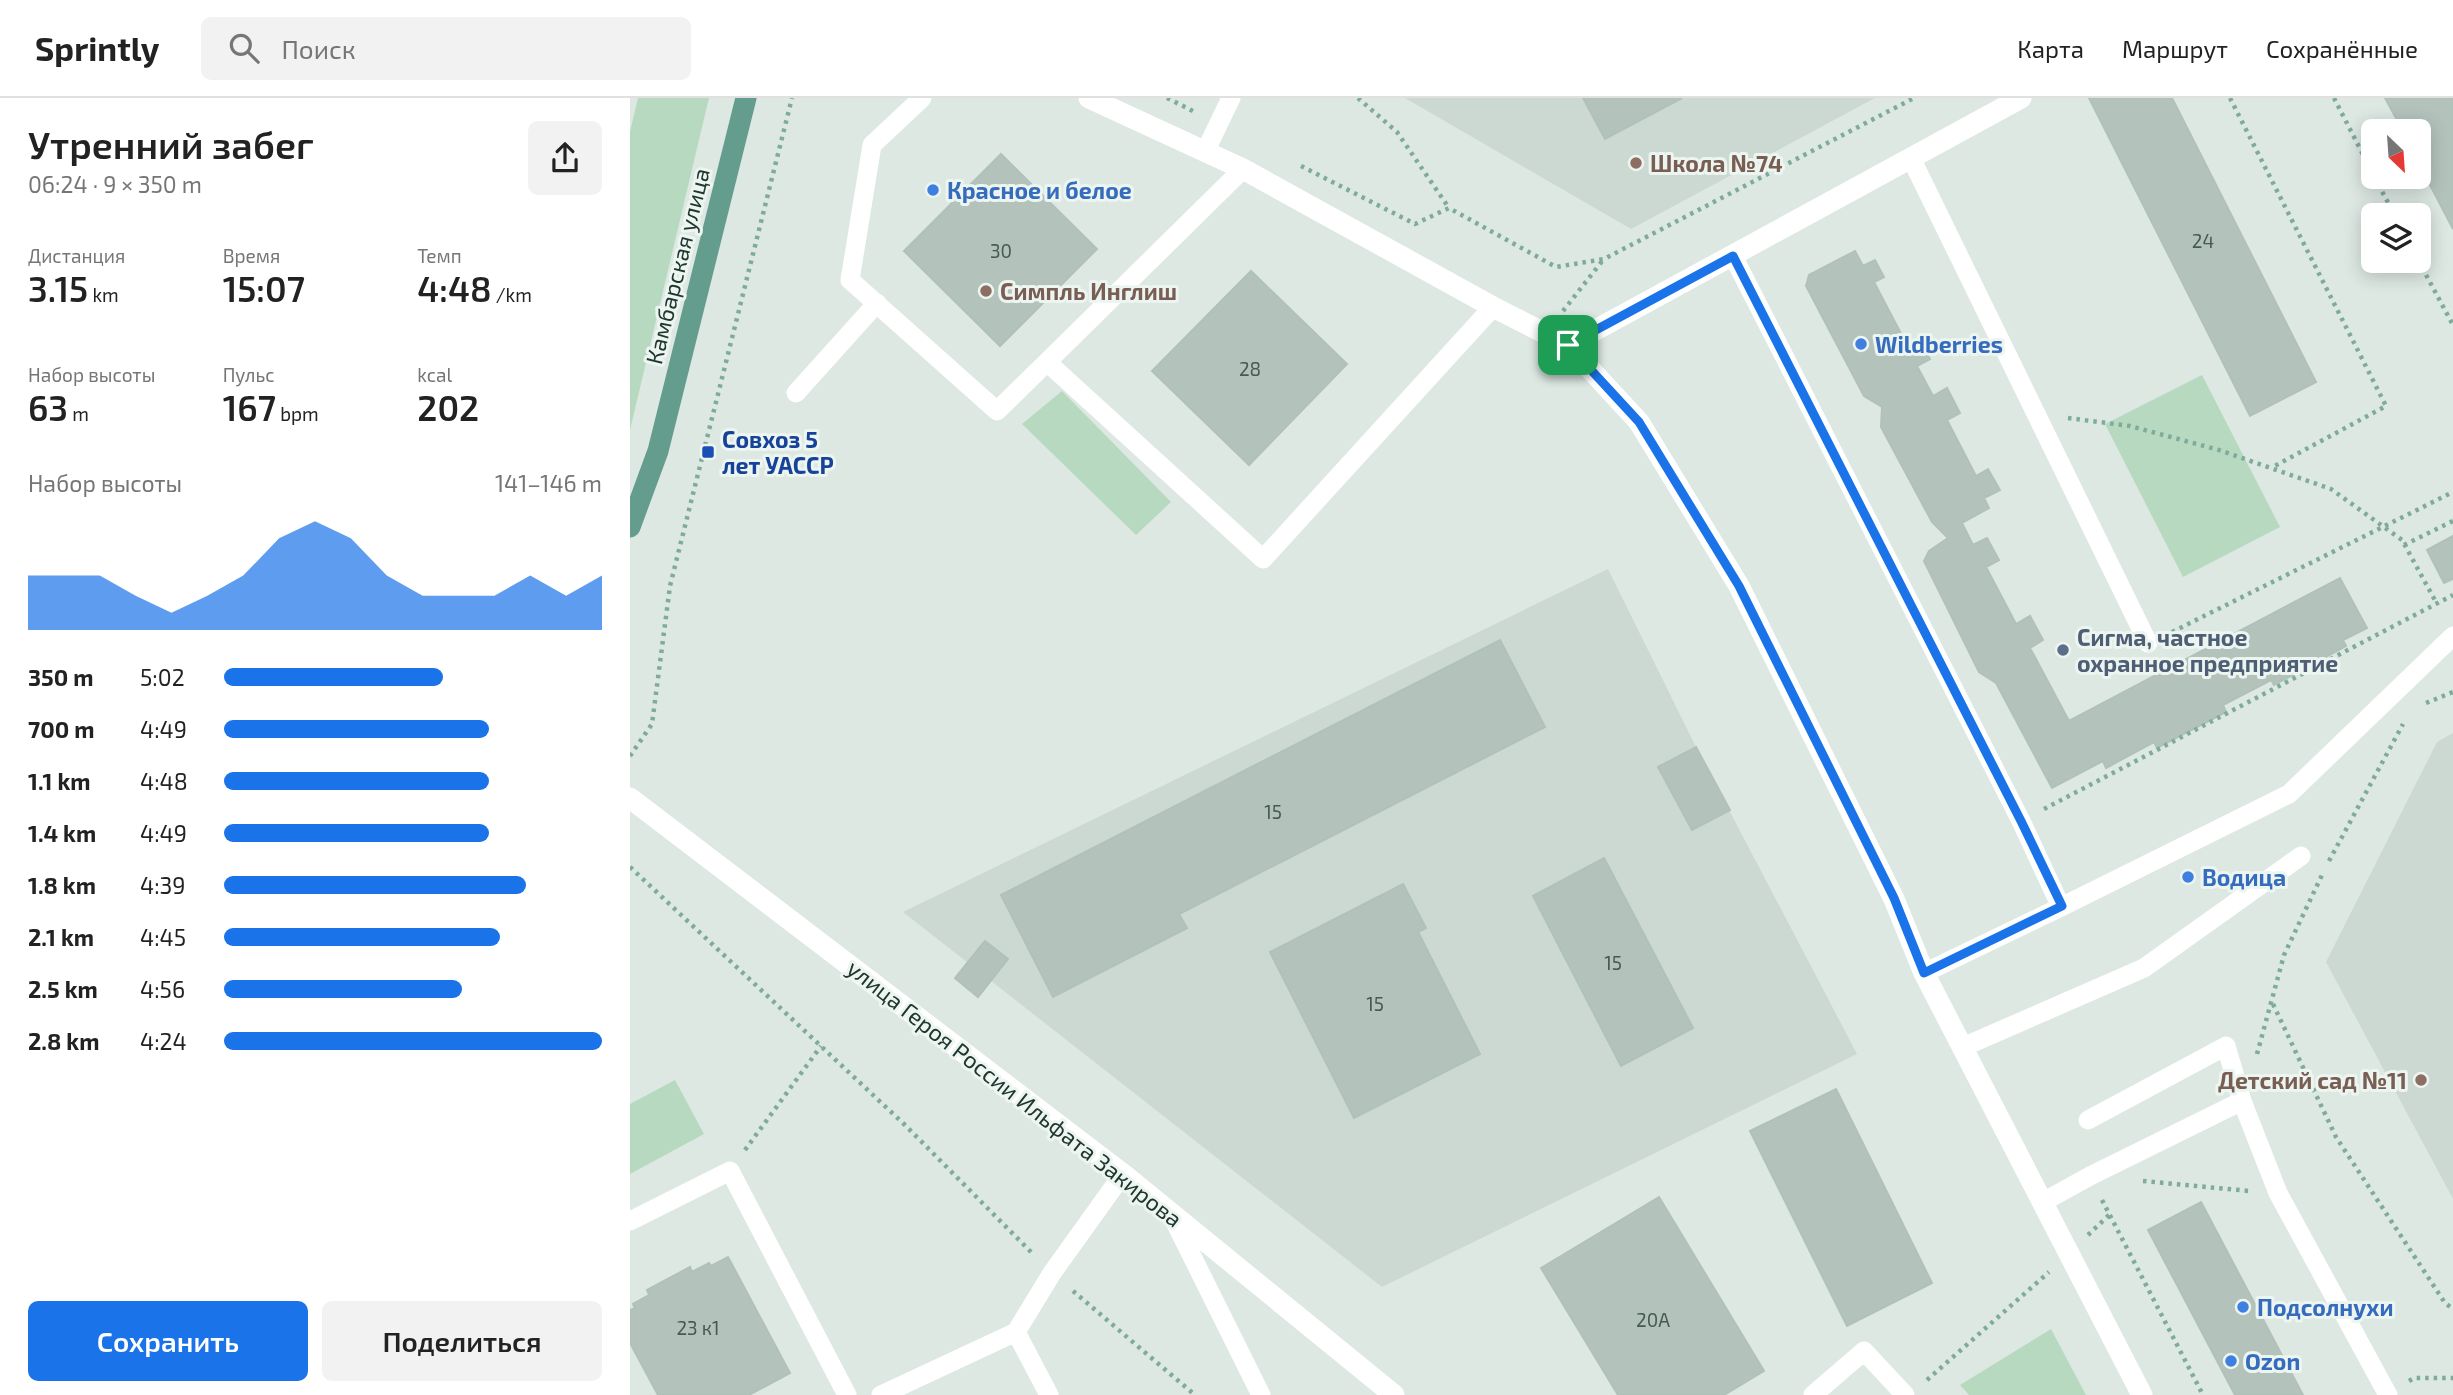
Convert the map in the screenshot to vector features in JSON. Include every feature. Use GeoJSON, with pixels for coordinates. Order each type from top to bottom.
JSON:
{"type":"FeatureCollection","features":[{"type":"Feature","properties":{"kind":"main road","name":"Камбарская улица"},"geometry":{"type":"LineString","coordinates":[[630,527],[658,451],[746,98]]}},
{"type":"Feature","properties":{"kind":"street"},"geometry":{"type":"LineString","coordinates":[[1089,98],[1243,169],[1493,307],[1568,345],[1639,422],[1739,586],[1894,898],[1924,973],[2142,1395]]}},
{"type":"Feature","properties":{"kind":"street"},"geometry":{"type":"LineString","coordinates":[[1568,345],[2021,98]]}},
{"type":"Feature","properties":{"kind":"street","name":"улица Героя России Ильфата Закирова"},"geometry":{"type":"LineString","coordinates":[[630,798],[1122,1174],[1394,1395]]}},
{"type":"Feature","properties":{"kind":"lane"},"geometry":{"type":"LineString","coordinates":[[922,98],[872,145],[850,280],[997,411],[1243,169]]}},
{"type":"Feature","properties":{"kind":"lane"},"geometry":{"type":"LineString","coordinates":[[1205,152],[1231,98]]}},
{"type":"Feature","properties":{"kind":"lane"},"geometry":{"type":"LineString","coordinates":[[1911,158],[2148,643]]}},
{"type":"Feature","properties":{"kind":"lane"},"geometry":{"type":"LineString","coordinates":[[1733,256],[2062,906]]}},
{"type":"Feature","properties":{"kind":"lane"},"geometry":{"type":"LineString","coordinates":[[796,393],[877,303]]}},
{"type":"Feature","properties":{"kind":"lane"},"geometry":{"type":"LineString","coordinates":[[1047,362],[1263,559],[1493,307]]}},
{"type":"Feature","properties":{"kind":"lane"},"geometry":{"type":"LineString","coordinates":[[1924,973],[2289,794],[2453,636]]}},
{"type":"Feature","properties":{"kind":"lane"},"geometry":{"type":"LineString","coordinates":[[1963,1047],[2144,968],[2301,856]]}},
{"type":"Feature","properties":{"kind":"lane"},"geometry":{"type":"LineString","coordinates":[[2088,1120],[2226,1046],[2242,1101],[2278,1193],[2387,1394]]}},
{"type":"Feature","properties":{"kind":"lane"},"geometry":{"type":"LineString","coordinates":[[2043,1202],[2242,1101]]}},
{"type":"Feature","properties":{"kind":"lane"},"geometry":{"type":"LineString","coordinates":[[630,1221],[730,1171],[847,1395]]}},
{"type":"Feature","properties":{"kind":"lane"},"geometry":{"type":"LineString","coordinates":[[881,1395],[1016,1332],[1052,1273],[1122,1174]]}},
{"type":"Feature","properties":{"kind":"lane"},"geometry":{"type":"LineString","coordinates":[[1170,1212],[1261,1395]]}},
{"type":"Feature","properties":{"kind":"lane"},"geometry":{"type":"LineString","coordinates":[[1016,1332],[1049,1395]]}},
{"type":"Feature","properties":{"kind":"lane"},"geometry":{"type":"LineString","coordinates":[[1813,1395],[1864,1351],[1913,1391]]}},
{"type":"Feature","properties":{"kind":"path"},"geometry":{"type":"LineString","coordinates":[[630,756],[652,724],[670,586],[792,98]]}},
{"type":"Feature","properties":{"kind":"path"},"geometry":{"type":"LineString","coordinates":[[1167,98],[1219,124]]}},
{"type":"Feature","properties":{"kind":"path"},"geometry":{"type":"LineString","coordinates":[[1357,98],[1397,132],[1449,208],[1556,267],[1604,259],[1914,98]]}},
{"type":"Feature","properties":{"kind":"path"},"geometry":{"type":"LineString","coordinates":[[2230,98],[2386,406],[2271,468]]}},
{"type":"Feature","properties":{"kind":"path"},"geometry":{"type":"LineString","coordinates":[[2334,98],[2361,150]]}},
{"type":"Feature","properties":{"kind":"path"},"geometry":{"type":"LineString","coordinates":[[1292,161],[1415,224],[1449,208]]}},
{"type":"Feature","properties":{"kind":"path"},"geometry":{"type":"LineString","coordinates":[[1545,333],[1604,259]]}},
{"type":"Feature","properties":{"kind":"path"},"geometry":{"type":"LineString","coordinates":[[2425,273],[2453,325]]}},
{"type":"Feature","properties":{"kind":"path"},"geometry":{"type":"LineString","coordinates":[[2038,414],[2130,426],[2219,450],[2331,489],[2402,540],[2437,604]]}},
{"type":"Feature","properties":{"kind":"path"},"geometry":{"type":"LineString","coordinates":[[2148,643],[2453,492]]}},
{"type":"Feature","properties":{"kind":"path"},"geometry":{"type":"LineString","coordinates":[[2404,545],[2453,521]]}},
{"type":"Feature","properties":{"kind":"path"},"geometry":{"type":"LineString","coordinates":[[2021,821],[2453,595]]}},
{"type":"Feature","properties":{"kind":"path"},"geometry":{"type":"LineString","coordinates":[[2406,720],[2332,855],[2284,955],[2272,1003],[2336,1137],[2445,1303],[2453,1309]]}},
{"type":"Feature","properties":{"kind":"path"},"geometry":{"type":"LineString","coordinates":[[630,867],[905,1125],[1052,1273],[1195,1395]]}},
{"type":"Feature","properties":{"kind":"path"},"geometry":{"type":"LineString","coordinates":[[730,1171],[821,1046]]}},
{"type":"Feature","properties":{"kind":"path"},"geometry":{"type":"LineString","coordinates":[[2090,1176],[2278,1193]]}},
{"type":"Feature","properties":{"kind":"path"},"geometry":{"type":"LineString","coordinates":[[2090,1176],[2203,1395]]}},
{"type":"Feature","properties":{"kind":"path"},"geometry":{"type":"LineString","coordinates":[[1913,1391],[2070,1253],[2109,1215]]}},
{"type":"Feature","properties":{"kind":"path"},"geometry":{"type":"LineString","coordinates":[[2387,1394],[2414,1378],[2453,1378]]}},
{"type":"Feature","properties":{"kind":"shaded area","name":"Школа №74"},"geometry":{"type":"Polygon","coordinates":[[[1405,98],[1875,98],[1631,229],[1405,98]]]}},
{"type":"Feature","properties":{"kind":"shaded area"},"geometry":{"type":"Polygon","coordinates":[[[1608,569],[1696,747],[1857,1054],[1382,1287],[903,912],[1608,569]]]}},
{"type":"Feature","properties":{"kind":"shaded area","name":"Детский сад №11"},"geometry":{"type":"Polygon","coordinates":[[[2453,733],[2453,1199],[2326,962],[2437,742],[2453,733]]]}},
{"type":"Feature","properties":{"kind":"green space"},"geometry":{"type":"Polygon","coordinates":[[[638,98],[709,98],[630,430],[630,132],[638,98]]]}},
{"type":"Feature","properties":{"kind":"green space"},"geometry":{"type":"Polygon","coordinates":[[[2202,375],[2280,527],[2183,577],[2105,424],[2202,375]]]}},
{"type":"Feature","properties":{"kind":"green space"},"geometry":{"type":"Polygon","coordinates":[[[1062,391],[1171,502],[1136,535],[1022,424],[1062,391]]]}},
{"type":"Feature","properties":{"kind":"green space"},"geometry":{"type":"Polygon","coordinates":[[[675,1080],[704,1134],[630,1174],[630,1104],[675,1080]]]}},
{"type":"Feature","properties":{"kind":"green space"},"geometry":{"type":"Polygon","coordinates":[[[2051,1329],[2086,1395],[1969,1395],[1960,1385],[2051,1329]]]}},
{"type":"Feature","properties":{"kind":"building"},"geometry":{"type":"Polygon","coordinates":[[[1583,98],[1682,98],[1605,139],[1583,98]]]}},
{"type":"Feature","properties":{"kind":"building"},"geometry":{"type":"Polygon","coordinates":[[[2089,98],[2172,98],[2316,382],[2250,416],[2089,98]]]}},
{"type":"Feature","properties":{"kind":"building"},"geometry":{"type":"Polygon","coordinates":[[[2385,98],[2453,98],[2453,229],[2431,187],[2431,119],[2396,119],[2385,98]]]}},
{"type":"Feature","properties":{"kind":"building"},"geometry":{"type":"Polygon","coordinates":[[[1001,154],[1097,249],[1000,346],[904,251],[1001,154]]]}},
{"type":"Feature","properties":{"kind":"building"},"geometry":{"type":"Polygon","coordinates":[[[1855,251],[1863,266],[1875,260],[1884,277],[1874,282],[1908,347],[1921,341],[1930,359],[1917,366],[1933,396],[1947,388],[1960,413],[1947,420],[1976,476],[1988,469],[2000,490],[1984,498],[1989,508],[1962,523],[1973,545],[1987,538],[1999,560],[1986,567],[2016,624],[2030,616],[2043,640],[2030,648],[2069,721],[2340,578],[2367,628],[2343,640],[2346,646],[2274,685],[2271,680],[2223,705],[2226,712],[2157,748],[2154,742],[2106,768],[2103,761],[2052,788],[1996,683],[1979,672],[1924,561],[1929,551],[1948,538],[1932,522],[1881,427],[1882,407],[1864,396],[1806,286],[1809,275],[1855,251]]]}},
{"type":"Feature","properties":{"kind":"building"},"geometry":{"type":"Polygon","coordinates":[[[1251,271],[1347,364],[1249,465],[1152,371],[1251,271]]]}},
{"type":"Feature","properties":{"kind":"building"},"geometry":{"type":"Polygon","coordinates":[[[2453,536],[2453,579],[2444,583],[2427,550],[2453,536]]]}},
{"type":"Feature","properties":{"kind":"building"},"geometry":{"type":"Polygon","coordinates":[[[1500,640],[1545,727],[1179,914],[1187,928],[1053,997],[1001,895],[1500,640]]]}},
{"type":"Feature","properties":{"kind":"building"},"geometry":{"type":"Polygon","coordinates":[[[1696,747],[1730,810],[1692,830],[1658,767],[1696,747]]]}},
{"type":"Feature","properties":{"kind":"building"},"geometry":{"type":"Polygon","coordinates":[[[1604,858],[1693,1028],[1621,1066],[1533,896],[1604,858]]]}},
{"type":"Feature","properties":{"kind":"building"},"geometry":{"type":"Polygon","coordinates":[[[1403,884],[1426,928],[1418,932],[1480,1054],[1354,1118],[1270,952],[1403,884]]]}},
{"type":"Feature","properties":{"kind":"building"},"geometry":{"type":"Polygon","coordinates":[[[985,941],[1008,959],[978,997],[955,978],[985,941]]]}},
{"type":"Feature","properties":{"kind":"building"},"geometry":{"type":"Polygon","coordinates":[[[1836,1089],[1932,1283],[1847,1326],[1750,1131],[1836,1089]]]}},
{"type":"Feature","properties":{"kind":"building"},"geometry":{"type":"Polygon","coordinates":[[[1659,1197],[1764,1371],[1724,1395],[1618,1395],[1541,1268],[1659,1197]]]}},
{"type":"Feature","properties":{"kind":"building"},"geometry":{"type":"Polygon","coordinates":[[[2201,1202],[2303,1395],[2235,1395],[2148,1230],[2201,1202]]]}},
{"type":"Feature","properties":{"kind":"building"},"geometry":{"type":"Polygon","coordinates":[[[728,1257],[790,1373],[749,1395],[658,1395],[630,1343],[630,1310],[635,1308],[633,1304],[649,1295],[647,1290],[690,1267],[692,1272],[728,1257]]]}},
{"type":"Feature","properties":{"kind":"place","name":"Школа №74"},"geometry":{"type":"Point","coordinates":[1636,163]}},
{"type":"Feature","properties":{"kind":"place","name":"Красное и белое"},"geometry":{"type":"Point","coordinates":[933,190]}},
{"type":"Feature","properties":{"kind":"place","name":"Симпль Инглиш"},"geometry":{"type":"Point","coordinates":[986,291]}},
{"type":"Feature","properties":{"kind":"place","name":"Wildberries"},"geometry":{"type":"Point","coordinates":[1861,344]}},
{"type":"Feature","properties":{"kind":"place","name":"Совхоз 5 лет УАССР"},"geometry":{"type":"Point","coordinates":[708,452]}},
{"type":"Feature","properties":{"kind":"place","name":"Сигма, частное охранное предприятие"},"geometry":{"type":"Point","coordinates":[2063,650]}},
{"type":"Feature","properties":{"kind":"place","name":"Водица"},"geometry":{"type":"Point","coordinates":[2188,877]}},
{"type":"Feature","properties":{"kind":"place","name":"Детский сад №11"},"geometry":{"type":"Point","coordinates":[2421,1080]}},
{"type":"Feature","properties":{"kind":"place","name":"Подсолнухи"},"geometry":{"type":"Point","coordinates":[2243,1307]}},
{"type":"Feature","properties":{"kind":"place","name":"Ozon"},"geometry":{"type":"Point","coordinates":[2231,1361]}},
{"type":"Feature","properties":{"kind":"route"},"geometry":{"type":"LineString","coordinates":[[1733,256],[2062,906],[1924,973],[1894,898],[1739,586],[1639,422],[1568,345],[1733,256]]}}]}
